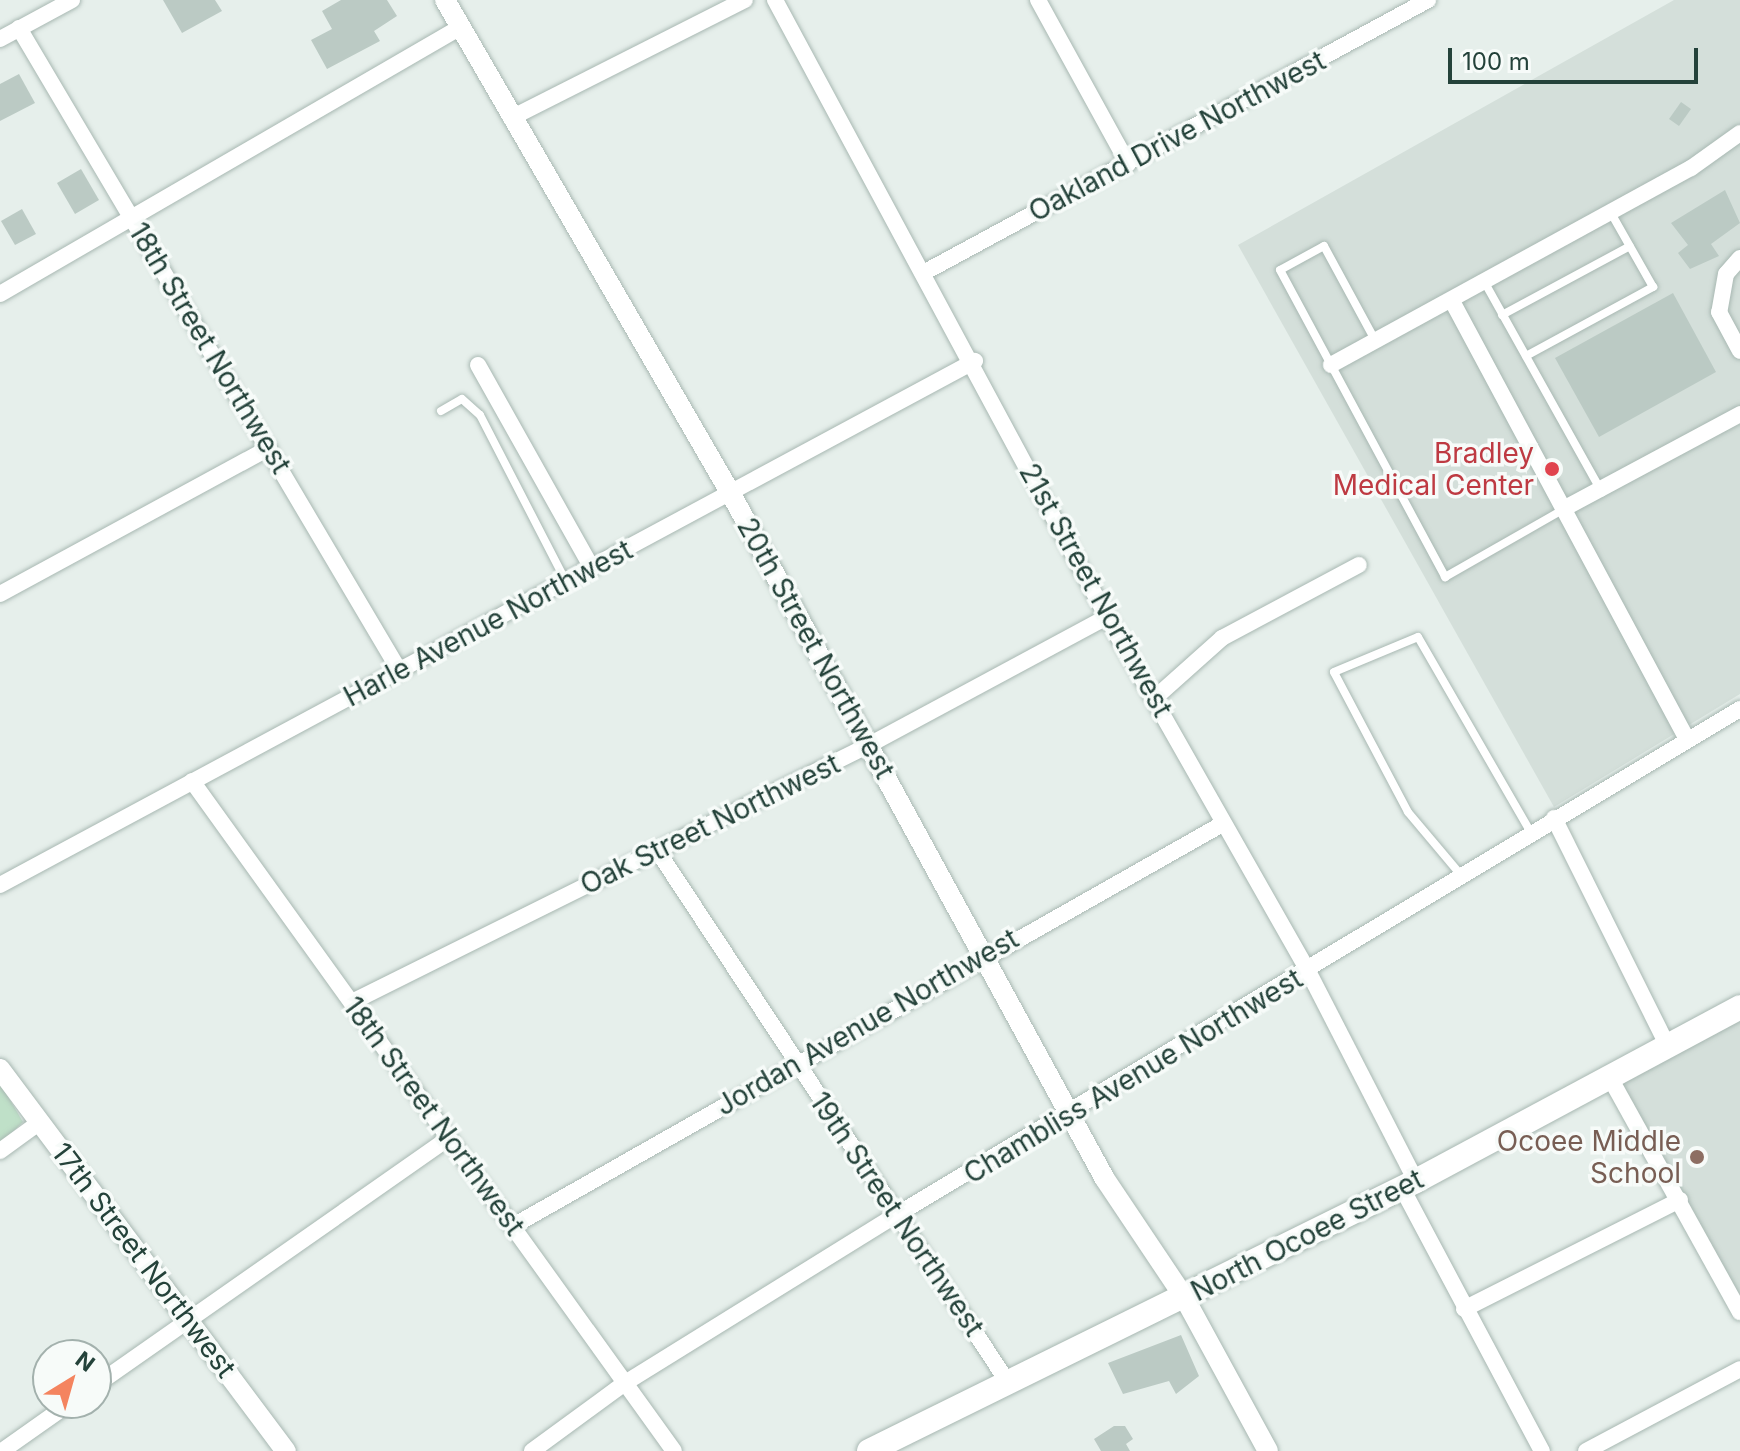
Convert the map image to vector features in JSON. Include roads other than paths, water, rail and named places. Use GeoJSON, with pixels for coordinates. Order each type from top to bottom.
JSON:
{"type":"FeatureCollection","features":[{"type":"Feature","properties":{"kind":"main road","name":"North Ocoee Street"},"geometry":{"type":"LineString","coordinates":[[869,1451],[1005,1378],[1184,1297],[1409,1185],[1740,1007]]}},
{"type":"Feature","properties":{"kind":"street"},"geometry":{"type":"LineString","coordinates":[[0,39],[72,0]]}},
{"type":"Feature","properties":{"kind":"street","name":"20th Street Northwest"},"geometry":{"type":"LineString","coordinates":[[445,0],[731,494],[1131,1223],[1184,1297],[1268,1451]]}},
{"type":"Feature","properties":{"kind":"street"},"geometry":{"type":"LineString","coordinates":[[511,118],[745,0]]}},
{"type":"Feature","properties":{"kind":"street","name":"21st Street Northwest"},"geometry":{"type":"LineString","coordinates":[[775,0],[975,361],[1107,617],[1156,697],[1308,971],[1464,1309],[1542,1451]]}},
{"type":"Feature","properties":{"kind":"street"},"geometry":{"type":"LineString","coordinates":[[1038,0],[1128,164]]}},
{"type":"Feature","properties":{"kind":"street","name":"Oakland Drive Northwest"},"geometry":{"type":"LineString","coordinates":[[925,272],[1428,0]]}},
{"type":"Feature","properties":{"kind":"street","name":"18th Street Northwest"},"geometry":{"type":"LineString","coordinates":[[19,28],[399,670]]}},
{"type":"Feature","properties":{"kind":"street"},"geometry":{"type":"LineString","coordinates":[[0,294],[459,28]]}},
{"type":"Feature","properties":{"kind":"street"},"geometry":{"type":"LineString","coordinates":[[1331,365],[1611,213],[1740,133]]}},
{"type":"Feature","properties":{"kind":"street"},"geometry":{"type":"LineString","coordinates":[[1740,258],[1726,274],[1719,312],[1740,351]]}},
{"type":"Feature","properties":{"kind":"street"},"geometry":{"type":"LineString","coordinates":[[1452,301],[1687,740]]}},
{"type":"Feature","properties":{"kind":"street","name":"Harle Avenue Northwest"},"geometry":{"type":"LineString","coordinates":[[0,885],[975,361]]}},
{"type":"Feature","properties":{"kind":"street"},"geometry":{"type":"LineString","coordinates":[[478,365],[592,568]]}},
{"type":"Feature","properties":{"kind":"street"},"geometry":{"type":"LineString","coordinates":[[1565,508],[1603,494],[1740,414]]}},
{"type":"Feature","properties":{"kind":"street"},"geometry":{"type":"LineString","coordinates":[[0,594],[269,448]]}},
{"type":"Feature","properties":{"kind":"street"},"geometry":{"type":"LineString","coordinates":[[1156,697],[1222,638],[1359,565]]}},
{"type":"Feature","properties":{"kind":"street","name":"Oak Street Northwest"},"geometry":{"type":"LineString","coordinates":[[352,1002],[869,745],[1107,617]]}},
{"type":"Feature","properties":{"kind":"street","name":"Chambliss Avenue Northwest"},"geometry":{"type":"LineString","coordinates":[[532,1451],[625,1383],[898,1214],[1072,1116],[1554,818],[1740,709]]}},
{"type":"Feature","properties":{"kind":"street","name":"18th Street Northwest"},"geometry":{"type":"LineString","coordinates":[[192,781],[674,1451]]}},
{"type":"Feature","properties":{"kind":"street"},"geometry":{"type":"LineString","coordinates":[[1554,818],[1667,1045]]}},
{"type":"Feature","properties":{"kind":"street","name":"Jordan Avenue Northwest"},"geometry":{"type":"LineString","coordinates":[[513,1226],[984,954],[1224,823]]}},
{"type":"Feature","properties":{"kind":"street","name":"19th Street Northwest"},"geometry":{"type":"LineString","coordinates":[[657,850],[1005,1378]]}},
{"type":"Feature","properties":{"kind":"street","name":"17th Street Northwest"},"geometry":{"type":"LineString","coordinates":[[0,1069],[190,1318],[286,1451]]}},
{"type":"Feature","properties":{"kind":"street"},"geometry":{"type":"LineString","coordinates":[[1609,1076],[1740,1312]]}},
{"type":"Feature","properties":{"kind":"street"},"geometry":{"type":"LineString","coordinates":[[0,1151],[40,1122]]}},
{"type":"Feature","properties":{"kind":"street"},"geometry":{"type":"LineString","coordinates":[[112,1374],[449,1138]]}},
{"type":"Feature","properties":{"kind":"street"},"geometry":{"type":"LineString","coordinates":[[1464,1309],[1680,1200]]}},
{"type":"Feature","properties":{"kind":"street"},"geometry":{"type":"LineString","coordinates":[[1586,1451],[1740,1369]]}},
{"type":"Feature","properties":{"kind":"street"},"geometry":{"type":"LineString","coordinates":[[2,1451],[47,1419]]}},
{"type":"Feature","properties":{"kind":"lane"},"geometry":{"type":"LineString","coordinates":[[1526,356],[1653,287],[1611,213]]}},
{"type":"Feature","properties":{"kind":"lane"},"geometry":{"type":"LineString","coordinates":[[1376,341],[1324,246],[1280,270],[1445,577],[1565,508]]}},
{"type":"Feature","properties":{"kind":"lane"},"geometry":{"type":"LineString","coordinates":[[1502,315],[1630,246]]}},
{"type":"Feature","properties":{"kind":"lane"},"geometry":{"type":"LineString","coordinates":[[1485,283],[1603,494]]}},
{"type":"Feature","properties":{"kind":"lane"},"geometry":{"type":"LineString","coordinates":[[441,411],[462,399],[480,415],[498,463],[566,581]]}},
{"type":"Feature","properties":{"kind":"lane"},"geometry":{"type":"LineString","coordinates":[[1462,876],[1408,812],[1334,672],[1418,637],[1531,833]]}},
{"type":"Feature","properties":{"kind":"place","name":"Bradley Medical Center"},"geometry":{"type":"Point","coordinates":[1552,469]}},
{"type":"Feature","properties":{"kind":"place","name":"Ocoee Middle School"},"geometry":{"type":"Point","coordinates":[1697,1157]}}]}
